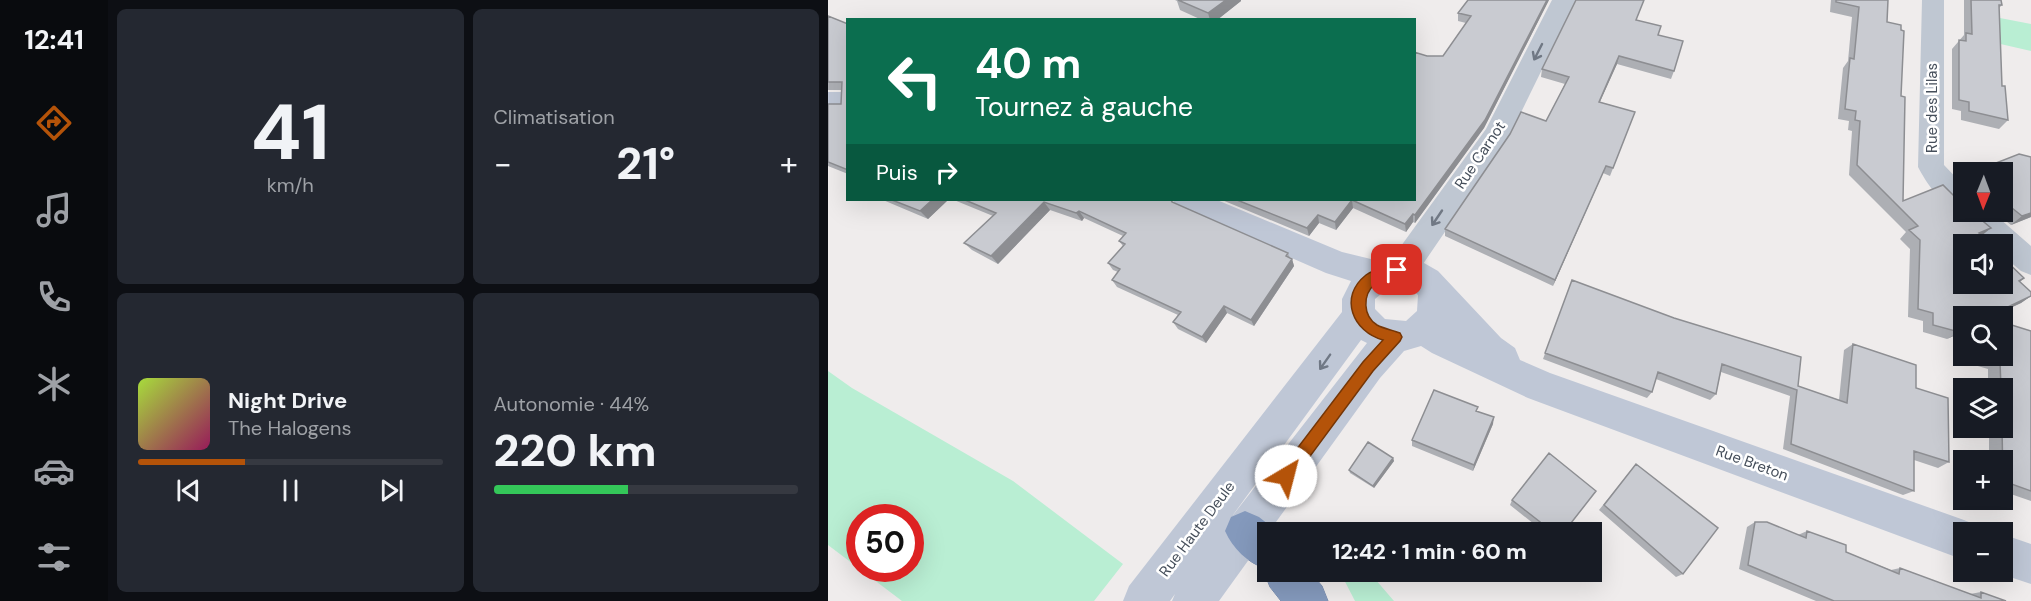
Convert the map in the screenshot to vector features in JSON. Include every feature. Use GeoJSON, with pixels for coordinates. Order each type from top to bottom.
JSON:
{"type":"FeatureCollection","features":[{"type":"Feature","properties":{"kind":"highway"},"geometry":{"type":"LineString","coordinates":[[1293,582],[1307,601]]}},
{"type":"Feature","properties":{"kind":"main road"},"geometry":{"type":"LineString","coordinates":[[828,101],[846,102]]}},
{"type":"Feature","properties":{"kind":"main road"},"geometry":{"type":"LineString","coordinates":[[1190,201],[1337,264],[1374,289]]}},
{"type":"Feature","properties":{"kind":"main road"},"geometry":{"type":"LineString","coordinates":[[1192,601],[1194,569],[1239,527],[1271,465],[1291,404],[1374,289],[1418,274],[1432,287],[1436,296],[1436,310],[1409,333],[1375,332],[1367,325],[1374,289]]}},
{"type":"Feature","properties":{"kind":"main road","name":"Rue Breton"},"geometry":{"type":"LineString","coordinates":[[1432,287],[1489,349],[1541,386]]}},
{"type":"Feature","properties":{"kind":"main road","name":"Rue Breton"},"geometry":{"type":"LineString","coordinates":[[1409,333],[1453,346],[1541,386],[1953,536]]}},
{"type":"Feature","properties":{"kind":"main road","name":"Rue Haute Deule"},"geometry":{"type":"LineString","coordinates":[[1144,601],[1239,527],[1368,367],[1409,333]]}},
{"type":"Feature","properties":{"kind":"main road"},"geometry":{"type":"LineString","coordinates":[[2013,558],[2031,564]]}},
{"type":"Feature","properties":{"kind":"street","name":"Rue Carnot"},"geometry":{"type":"LineString","coordinates":[[1374,289],[1412,255],[1497,134],[1564,0]]}},
{"type":"Feature","properties":{"kind":"street","name":"Rue des Lilas"},"geometry":{"type":"LineString","coordinates":[[1933,0],[1931,167],[1942,183],[1953,192]]}},
{"type":"Feature","properties":{"kind":"street"},"geometry":{"type":"LineString","coordinates":[[1985,222],[2031,263]]}},
{"type":"Feature","properties":{"kind":"green space"},"geometry":{"type":"Polygon","coordinates":[[[1969,12],[2031,24],[2031,51],[1970,37],[1969,12]]]}},
{"type":"Feature","properties":{"kind":"green space"},"geometry":{"type":"Polygon","coordinates":[[[828,371],[852,388],[1013,481],[1123,564],[1094,601],[902,601],[877,582],[924,582],[924,504],[846,504],[846,559],[828,545],[828,371]]]}},
{"type":"Feature","properties":{"kind":"green space"},"geometry":{"type":"Polygon","coordinates":[[[1345,582],[1378,582],[1394,601],[1355,601],[1345,582]]]}},
{"type":"Feature","properties":{"kind":"building"},"geometry":{"type":"Polygon","coordinates":[[[1178,0],[1226,0],[1208,13],[1178,0]]]}},
{"type":"Feature","properties":{"kind":"building"},"geometry":{"type":"Polygon","coordinates":[[[1468,0],[1547,0],[1485,120],[1415,215],[1413,214],[1405,224],[1354,201],[1416,201],[1416,53],[1427,56],[1443,56],[1471,16],[1458,13],[1468,0]]]}},
{"type":"Feature","properties":{"kind":"building"},"geometry":{"type":"Polygon","coordinates":[[[1576,0],[1644,0],[1636,20],[1661,26],[1658,35],[1683,41],[1674,71],[1619,56],[1599,102],[1635,112],[1613,168],[1606,166],[1555,280],[1445,229],[1510,134],[1521,112],[1546,121],[1569,77],[1542,69],[1576,0]]]}},
{"type":"Feature","properties":{"kind":"building"},"geometry":{"type":"Polygon","coordinates":[[[1836,0],[1888,0],[1887,22],[1901,25],[1901,30],[1904,31],[1901,96],[1905,97],[1903,201],[1943,185],[1953,195],[1953,222],[1984,222],[1991,228],[1980,234],[1953,234],[1953,294],[2013,294],[2013,268],[2024,278],[2019,281],[2031,292],[2031,296],[2010,306],[1953,306],[1953,330],[1933,325],[1933,313],[1918,309],[1920,240],[1909,230],[1918,226],[1857,165],[1860,121],[1855,120],[1856,111],[1845,109],[1850,58],[1854,59],[1859,7],[1836,2],[1836,0]]]}},
{"type":"Feature","properties":{"kind":"building"},"geometry":{"type":"Polygon","coordinates":[[[1971,0],[2001,0],[2002,5],[1999,5],[2002,86],[2005,86],[2008,120],[1969,111],[1969,102],[1959,100],[1959,40],[1966,41],[1966,33],[1972,34],[1971,0]]]}},
{"type":"Feature","properties":{"kind":"building"},"geometry":{"type":"Polygon","coordinates":[[[828,16],[846,23],[846,169],[828,162],[828,104],[841,104],[842,82],[828,82],[828,16]]]}},
{"type":"Feature","properties":{"kind":"building"},"geometry":{"type":"Polygon","coordinates":[[[2019,154],[2031,157],[2031,213],[2022,216],[2013,209],[2013,162],[1999,162],[2019,154]]]}},
{"type":"Feature","properties":{"kind":"building"},"geometry":{"type":"Polygon","coordinates":[[[895,201],[931,201],[920,211],[895,201]]]}},
{"type":"Feature","properties":{"kind":"building"},"geometry":{"type":"Polygon","coordinates":[[[967,201],[1172,201],[1288,253],[1286,256],[1292,259],[1251,320],[1224,306],[1202,337],[1173,322],[1181,312],[1112,280],[1120,269],[1108,263],[1125,244],[1119,241],[1126,233],[1079,211],[1076,213],[1044,202],[991,256],[964,243],[996,213],[967,201]]]}},
{"type":"Feature","properties":{"kind":"building"},"geometry":{"type":"Polygon","coordinates":[[[1240,201],[1351,201],[1335,222],[1318,215],[1307,228],[1240,201]]]}},
{"type":"Feature","properties":{"kind":"building"},"geometry":{"type":"Polygon","coordinates":[[[1572,280],[1674,318],[1801,357],[1798,386],[1847,403],[1853,344],[1916,365],[1916,388],[1948,398],[1949,462],[1914,451],[1914,491],[1791,444],[1797,390],[1722,364],[1716,394],[1658,372],[1652,392],[1545,353],[1572,280]]]}},
{"type":"Feature","properties":{"kind":"building"},"geometry":{"type":"Polygon","coordinates":[[[2013,325],[2031,331],[2031,491],[2013,485],[2013,450],[2003,450],[2003,438],[2013,438],[2013,378],[2001,378],[2000,366],[2013,366],[2013,325]]]}},
{"type":"Feature","properties":{"kind":"building"},"geometry":{"type":"Polygon","coordinates":[[[1434,390],[1478,407],[1476,411],[1494,417],[1474,465],[1412,440],[1434,390]]]}},
{"type":"Feature","properties":{"kind":"building"},"geometry":{"type":"Polygon","coordinates":[[[1368,442],[1393,458],[1373,486],[1349,470],[1368,442]]]}},
{"type":"Feature","properties":{"kind":"building"},"geometry":{"type":"Polygon","coordinates":[[[1549,453],[1596,491],[1572,522],[1540,522],[1512,500],[1549,453]]]}},
{"type":"Feature","properties":{"kind":"building"},"geometry":{"type":"Polygon","coordinates":[[[1636,464],[1718,528],[1683,574],[1604,505],[1636,464]]]}},
{"type":"Feature","properties":{"kind":"building"},"geometry":{"type":"Polygon","coordinates":[[[1755,522],[1767,522],[1806,538],[1807,531],[1846,545],[1846,552],[1899,574],[1900,568],[1981,598],[1981,592],[2006,601],[1834,601],[1748,565],[1755,522]]]}},
{"type":"Feature","properties":{"kind":"route"},"geometry":{"type":"LineString","coordinates":[[1286,476],[1368,367],[1395,337],[1375,332],[1360,315],[1358,305],[1363,288],[1370,280],[1379,274],[1397,270]]}}]}
